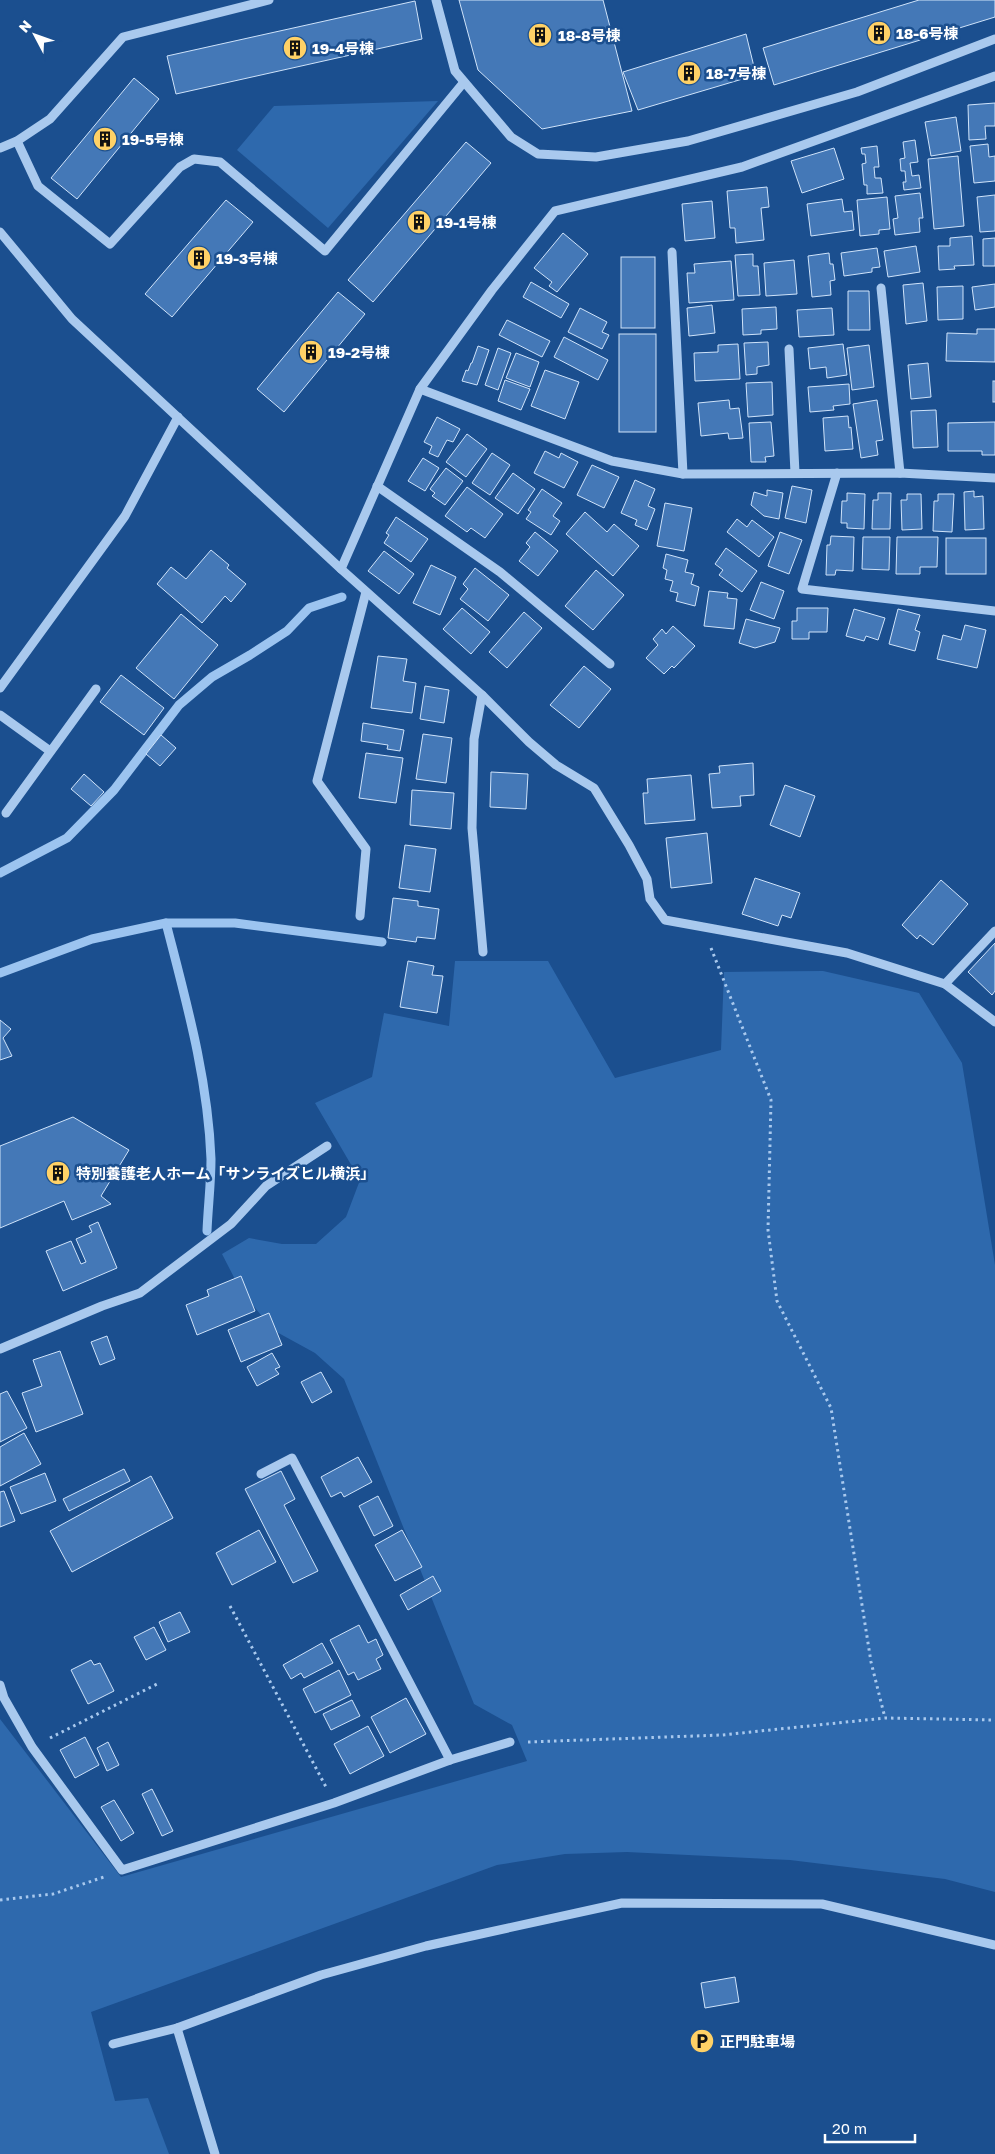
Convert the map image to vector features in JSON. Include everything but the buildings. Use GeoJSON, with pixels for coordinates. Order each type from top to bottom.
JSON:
{"type":"FeatureCollection","features":[{"type":"Feature","properties":{"kind":"street"},"geometry":{"type":"LineString","coordinates":[[0,148],[17,141],[50,119],[123,37],[269,0]]}},
{"type":"Feature","properties":{"kind":"street"},"geometry":{"type":"LineString","coordinates":[[436,0],[455,70],[511,137],[538,154],[596,157],[688,141],[857,92],[995,39]]}},
{"type":"Feature","properties":{"kind":"street"},"geometry":{"type":"LineString","coordinates":[[341,569],[420,389],[492,290],[555,210],[742,167],[995,76]]}},
{"type":"Feature","properties":{"kind":"street"},"geometry":{"type":"LineString","coordinates":[[17,141],[38,186],[110,244],[180,167],[194,159],[220,162],[325,251],[464,82]]}},
{"type":"Feature","properties":{"kind":"street"},"geometry":{"type":"LineString","coordinates":[[0,232],[72,319],[366,592],[482,695],[529,742],[556,765],[594,788],[629,845],[646,879],[650,899],[665,920],[846,953],[946,984],[995,1022]]}},
{"type":"Feature","properties":{"kind":"street"},"geometry":{"type":"LineString","coordinates":[[672,252],[683,474]]}},
{"type":"Feature","properties":{"kind":"street"},"geometry":{"type":"LineString","coordinates":[[881,288],[900,473]]}},
{"type":"Feature","properties":{"kind":"street"},"geometry":{"type":"LineString","coordinates":[[789,349],[795,473]]}},
{"type":"Feature","properties":{"kind":"street"},"geometry":{"type":"LineString","coordinates":[[420,389],[612,461],[683,474],[900,473],[995,478]]}},
{"type":"Feature","properties":{"kind":"street"},"geometry":{"type":"LineString","coordinates":[[0,688],[125,516],[178,417]]}},
{"type":"Feature","properties":{"kind":"street"},"geometry":{"type":"LineString","coordinates":[[837,473],[802,589],[995,611]]}},
{"type":"Feature","properties":{"kind":"street"},"geometry":{"type":"LineString","coordinates":[[377,486],[500,572],[610,664]]}},
{"type":"Feature","properties":{"kind":"street"},"geometry":{"type":"LineString","coordinates":[[360,916],[366,849],[317,780],[366,592]]}},
{"type":"Feature","properties":{"kind":"street"},"geometry":{"type":"LineString","coordinates":[[6,813],[96,689]]}},
{"type":"Feature","properties":{"kind":"street"},"geometry":{"type":"LineString","coordinates":[[482,695],[474,739],[472,828],[483,952]]}},
{"type":"Feature","properties":{"kind":"street"},"geometry":{"type":"LineString","coordinates":[[0,715],[50,751]]}},
{"type":"Feature","properties":{"kind":"street"},"geometry":{"type":"LineString","coordinates":[[946,984],[995,931]]}},
{"type":"Feature","properties":{"kind":"street"},"geometry":{"type":"LineString","coordinates":[[0,1349],[102,1306],[140,1293],[231,1224],[266,1186],[327,1146]]}},
{"type":"Feature","properties":{"kind":"street"},"geometry":{"type":"LineString","coordinates":[[261,1474],[292,1458],[450,1760]]}},
{"type":"Feature","properties":{"kind":"street"},"geometry":{"type":"LineString","coordinates":[[0,1685],[4,1698],[32,1747],[122,1870],[334,1803],[450,1760],[510,1742]]}},
{"type":"Feature","properties":{"kind":"street"},"geometry":{"type":"LineString","coordinates":[[113,2044],[176,2028],[321,1976],[407,1951],[622,1903],[822,1904],[995,1945]]}},
{"type":"Feature","properties":{"kind":"street"},"geometry":{"type":"LineString","coordinates":[[176,2028],[215,2154]]}},
{"type":"Feature","properties":{"kind":"path"},"geometry":{"type":"LineString","coordinates":[[702,927],[771,1100],[768,1230],[777,1302],[831,1408],[872,1662],[885,1718]]}},
{"type":"Feature","properties":{"kind":"path"},"geometry":{"type":"LineString","coordinates":[[230,1606],[334,1803]]}},
{"type":"Feature","properties":{"kind":"path"},"geometry":{"type":"LineString","coordinates":[[32,1747],[157,1684]]}},
{"type":"Feature","properties":{"kind":"path"},"geometry":{"type":"LineString","coordinates":[[510,1742],[722,1735],[885,1718],[995,1720]]}},
{"type":"Feature","properties":{"kind":"path"},"geometry":{"type":"LineString","coordinates":[[0,1900],[53,1894],[122,1870]]}},
{"type":"Feature","properties":{"kind":"shaded area"},"geometry":{"type":"Polygon","coordinates":[[[438,101],[328,228],[237,150],[274,106],[438,101]]]}},
{"type":"Feature","properties":{"kind":"shaded area"},"geometry":{"type":"Polygon","coordinates":[[[455,961],[548,961],[615,1078],[721,1050],[724,972],[823,971],[919,993],[962,1063],[995,1265],[995,1892],[945,1879],[790,1860],[627,1852],[565,1854],[497,1865],[91,2012],[115,2101],[148,2098],[169,2154],[0,2154],[0,1719],[121,1877],[527,1761],[512,1725],[474,1704],[344,1379],[315,1353],[273,1330],[240,1289],[222,1254],[249,1238],[282,1244],[316,1244],[346,1217],[360,1180],[315,1103],[372,1077],[384,1013],[449,1026],[455,961]]]}},
{"type":"Feature","properties":{"kind":"waterway"},"geometry":{"type":"LineString","coordinates":[[0,873],[67,838],[114,790],[179,705],[212,677],[287,631],[309,608],[342,597]]}},
{"type":"Feature","properties":{"kind":"waterway"},"geometry":{"type":"LineString","coordinates":[[166,923],[195,1040],[206,1099],[211,1159],[207,1231]]}},
{"type":"Feature","properties":{"kind":"waterway"},"geometry":{"type":"LineString","coordinates":[[0,973],[92,939],[166,923],[235,923],[382,942]]}},
{"type":"Feature","properties":{"kind":"place","name":"18-6号棟"},"geometry":{"type":"Point","coordinates":[879,33]}},
{"type":"Feature","properties":{"kind":"place","name":"18-8号棟"},"geometry":{"type":"Point","coordinates":[540,35]}},
{"type":"Feature","properties":{"kind":"place","name":"19-4号棟"},"geometry":{"type":"Point","coordinates":[295,48]}},
{"type":"Feature","properties":{"kind":"place","name":"18-7号棟"},"geometry":{"type":"Point","coordinates":[689,73]}},
{"type":"Feature","properties":{"kind":"place","name":"19-5号棟"},"geometry":{"type":"Point","coordinates":[105,139]}},
{"type":"Feature","properties":{"kind":"place","name":"19-1号棟"},"geometry":{"type":"Point","coordinates":[419,222]}},
{"type":"Feature","properties":{"kind":"place","name":"19-3号棟"},"geometry":{"type":"Point","coordinates":[199,258]}},
{"type":"Feature","properties":{"kind":"place","name":"19-2号棟"},"geometry":{"type":"Point","coordinates":[311,352]}},
{"type":"Feature","properties":{"kind":"place","name":"特別養護老人ホーム「サンライズヒル横浜」"},"geometry":{"type":"Point","coordinates":[58,1173]}},
{"type":"Feature","properties":{"kind":"place","name":"正門駐車場"},"geometry":{"type":"Point","coordinates":[702,2041]}}]}
